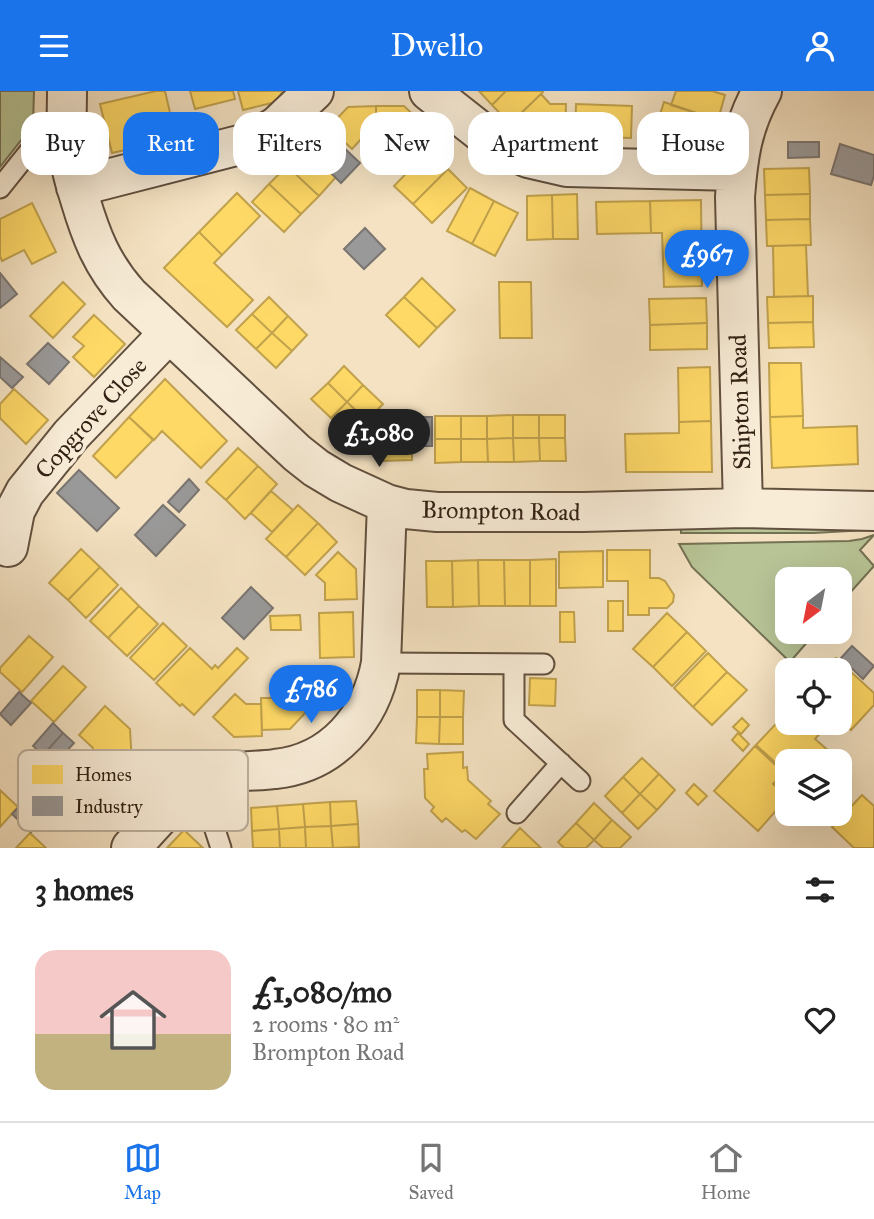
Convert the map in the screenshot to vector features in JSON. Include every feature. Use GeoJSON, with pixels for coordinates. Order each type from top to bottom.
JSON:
{"type":"FeatureCollection","features":[{"type":"Feature","properties":{"kind":"street","name":"Brompton Road"},"geometry":{"type":"LineString","coordinates":[[67,91],[67,112]]}},
{"type":"Feature","properties":{"kind":"street"},"geometry":{"type":"LineString","coordinates":[[76,187],[251,142],[277,126],[314,91]]}},
{"type":"Feature","properties":{"kind":"street"},"geometry":{"type":"LineString","coordinates":[[429,91],[495,143],[528,158],[567,167],[637,169]]}},
{"type":"Feature","properties":{"kind":"street","name":"Shipton Road"},"geometry":{"type":"LineString","coordinates":[[749,120],[762,91]]}},
{"type":"Feature","properties":{"kind":"street","name":"Brompton Road"},"geometry":{"type":"LineString","coordinates":[[73,175],[98,251],[107,269],[129,295],[285,443],[317,468],[349,487],[387,504],[437,512],[743,508],[874,511]]}},
{"type":"Feature","properties":{"kind":"street","name":"Shipton Road"},"geometry":{"type":"LineString","coordinates":[[737,175],[735,220],[743,508]]}},
{"type":"Feature","properties":{"kind":"street","name":"Copgrove Close"},"geometry":{"type":"LineString","coordinates":[[8,547],[15,511],[25,492],[71,435],[169,333]]}},
{"type":"Feature","properties":{"kind":"street"},"geometry":{"type":"LineString","coordinates":[[248,770],[289,767],[312,759],[349,732],[360,719],[376,683],[381,663],[387,504]]}},
{"type":"Feature","properties":{"kind":"street"},"geometry":{"type":"LineString","coordinates":[[131,848],[147,831]]}},
{"type":"Feature","properties":{"kind":"lane"},"geometry":{"type":"LineString","coordinates":[[0,188],[21,162]]}},
{"type":"Feature","properties":{"kind":"lane"},"geometry":{"type":"LineString","coordinates":[[381,663],[544,664]]}},
{"type":"Feature","properties":{"kind":"lane"},"geometry":{"type":"LineString","coordinates":[[514,664],[514,720],[580,781]]}},
{"type":"Feature","properties":{"kind":"lane"},"geometry":{"type":"LineString","coordinates":[[517,813],[561,763]]}},
{"type":"Feature","properties":{"kind":"lane"},"geometry":{"type":"LineString","coordinates":[[215,831],[221,848]]}},
{"type":"Feature","properties":{"kind":"green space"},"geometry":{"type":"Polygon","coordinates":[[[0,91],[34,91],[33,112],[21,112],[21,140],[0,167],[0,91]]]}},
{"type":"Feature","properties":{"kind":"green space"},"geometry":{"type":"Polygon","coordinates":[[[681,524],[867,530],[814,533],[681,533],[681,524]]]}},
{"type":"Feature","properties":{"kind":"green space"},"geometry":{"type":"Polygon","coordinates":[[[874,535],[860,550],[874,566],[852,591],[852,567],[775,567],[775,644],[806,644],[793,658],[786,658],[692,567],[679,544],[849,541],[874,535]]]}},
{"type":"Feature","properties":{"kind":"building: Homes"},"geometry":{"type":"Polygon","coordinates":[[[165,91],[170,112],[123,112],[123,151],[112,153],[109,112],[102,112],[100,104],[165,91]]]}},
{"type":"Feature","properties":{"kind":"building: Homes"},"geometry":{"type":"Polygon","coordinates":[[[190,91],[233,91],[235,99],[195,109],[190,91]]]}},
{"type":"Feature","properties":{"kind":"building: Homes"},"geometry":{"type":"Polygon","coordinates":[[[238,91],[283,91],[276,102],[243,110],[238,91]]]}},
{"type":"Feature","properties":{"kind":"building: Homes"},"geometry":{"type":"Polygon","coordinates":[[[479,91],[506,91],[492,105],[479,91]]]}},
{"type":"Feature","properties":{"kind":"building: Homes"},"geometry":{"type":"Polygon","coordinates":[[[506,91],[543,92],[522,112],[499,112],[492,105],[506,91]]]}},
{"type":"Feature","properties":{"kind":"building: Homes"},"geometry":{"type":"Polygon","coordinates":[[[676,91],[712,91],[725,95],[720,112],[693,112],[671,105],[676,91]]]}},
{"type":"Feature","properties":{"kind":"building: Homes"},"geometry":{"type":"Polygon","coordinates":[[[541,94],[550,104],[566,104],[566,112],[522,112],[541,94]]]}},
{"type":"Feature","properties":{"kind":"building: Homes"},"geometry":{"type":"Polygon","coordinates":[[[664,102],[694,112],[661,112],[664,102]]]}},
{"type":"Feature","properties":{"kind":"building: Homes"},"geometry":{"type":"Polygon","coordinates":[[[576,104],[632,106],[631,138],[623,138],[623,112],[576,112],[576,104]]]}},
{"type":"Feature","properties":{"kind":"building: Homes"},"geometry":{"type":"Polygon","coordinates":[[[376,106],[404,106],[410,112],[376,112],[376,106]]]}},
{"type":"Feature","properties":{"kind":"building: Homes"},"geometry":{"type":"Polygon","coordinates":[[[376,106],[376,112],[360,112],[360,140],[352,149],[346,143],[346,112],[343,112],[348,107],[376,106]]]}},
{"type":"Feature","properties":{"kind":"building: Homes"},"geometry":{"type":"Polygon","coordinates":[[[809,168],[810,194],[765,195],[764,169],[809,168]]]}},
{"type":"Feature","properties":{"kind":"building: Homes"},"geometry":{"type":"Polygon","coordinates":[[[278,175],[297,175],[319,196],[301,214],[269,184],[278,175]]]}},
{"type":"Feature","properties":{"kind":"building: Homes"},"geometry":{"type":"Polygon","coordinates":[[[297,175],[334,175],[336,177],[319,196],[297,175]]]}},
{"type":"Feature","properties":{"kind":"building: Homes"},"geometry":{"type":"Polygon","coordinates":[[[405,175],[442,175],[413,204],[394,186],[405,175]]]}},
{"type":"Feature","properties":{"kind":"building: Homes"},"geometry":{"type":"Polygon","coordinates":[[[442,175],[454,175],[467,188],[432,223],[413,204],[442,175]]]}},
{"type":"Feature","properties":{"kind":"building: Homes"},"geometry":{"type":"Polygon","coordinates":[[[269,184],[301,214],[284,232],[252,202],[269,184]]]}},
{"type":"Feature","properties":{"kind":"building: Homes"},"geometry":{"type":"Polygon","coordinates":[[[470,188],[494,201],[472,244],[447,231],[470,188]]]}},
{"type":"Feature","properties":{"kind":"building: Homes"},"geometry":{"type":"Polygon","coordinates":[[[237,193],[260,216],[222,255],[199,232],[237,193]]]}},
{"type":"Feature","properties":{"kind":"building: Homes"},"geometry":{"type":"Polygon","coordinates":[[[577,194],[578,239],[553,239],[552,195],[577,194]]]}},
{"type":"Feature","properties":{"kind":"building: Homes"},"geometry":{"type":"Polygon","coordinates":[[[810,194],[810,219],[766,220],[765,195],[810,194]]]}},
{"type":"Feature","properties":{"kind":"building: Homes"},"geometry":{"type":"Polygon","coordinates":[[[552,195],[553,239],[527,240],[527,196],[552,195]]]}},
{"type":"Feature","properties":{"kind":"building: Homes"},"geometry":{"type":"Polygon","coordinates":[[[701,200],[702,286],[664,287],[662,233],[651,233],[650,201],[701,200]]]}},
{"type":"Feature","properties":{"kind":"building: Homes"},"geometry":{"type":"Polygon","coordinates":[[[494,201],[518,213],[495,256],[472,244],[494,201]]]}},
{"type":"Feature","properties":{"kind":"building: Homes"},"geometry":{"type":"Polygon","coordinates":[[[650,201],[651,233],[597,234],[596,202],[650,201]]]}},
{"type":"Feature","properties":{"kind":"building: Homes"},"geometry":{"type":"Polygon","coordinates":[[[32,203],[56,252],[32,264],[24,250],[2,261],[0,219],[32,203]]]}},
{"type":"Feature","properties":{"kind":"building: Homes"},"geometry":{"type":"Polygon","coordinates":[[[810,219],[811,245],[767,246],[766,220],[810,219]]]}},
{"type":"Feature","properties":{"kind":"building: Homes"},"geometry":{"type":"Polygon","coordinates":[[[199,232],[222,255],[214,263],[253,300],[227,327],[164,268],[199,232]]]}},
{"type":"Feature","properties":{"kind":"building: Homes"},"geometry":{"type":"Polygon","coordinates":[[[806,245],[808,296],[774,297],[773,246],[806,245]]]}},
{"type":"Feature","properties":{"kind":"building: Homes"},"geometry":{"type":"Polygon","coordinates":[[[422,278],[455,310],[437,328],[404,297],[422,278]]]}},
{"type":"Feature","properties":{"kind":"building: Homes"},"geometry":{"type":"Polygon","coordinates":[[[63,282],[85,304],[53,338],[30,316],[63,282]]]}},
{"type":"Feature","properties":{"kind":"building: Homes"},"geometry":{"type":"Polygon","coordinates":[[[499,282],[531,282],[532,338],[500,338],[499,282]]]}},
{"type":"Feature","properties":{"kind":"building: Homes"},"geometry":{"type":"Polygon","coordinates":[[[813,296],[813,322],[768,323],[767,297],[813,296]]]}},
{"type":"Feature","properties":{"kind":"building: Homes"},"geometry":{"type":"Polygon","coordinates":[[[269,297],[288,316],[272,333],[252,314],[269,297]]]}},
{"type":"Feature","properties":{"kind":"building: Homes"},"geometry":{"type":"Polygon","coordinates":[[[404,297],[437,328],[419,347],[386,315],[404,297]]]}},
{"type":"Feature","properties":{"kind":"building: Homes"},"geometry":{"type":"Polygon","coordinates":[[[706,298],[707,323],[650,325],[649,299],[706,298]]]}},
{"type":"Feature","properties":{"kind":"building: Homes"},"geometry":{"type":"Polygon","coordinates":[[[252,314],[272,333],[256,349],[236,330],[252,314]]]}},
{"type":"Feature","properties":{"kind":"building: Homes"},"geometry":{"type":"Polygon","coordinates":[[[94,315],[125,344],[94,377],[73,357],[84,346],[73,337],[94,315]]]}},
{"type":"Feature","properties":{"kind":"building: Homes"},"geometry":{"type":"Polygon","coordinates":[[[288,316],[307,335],[292,351],[272,333],[288,316]]]}},
{"type":"Feature","properties":{"kind":"building: Homes"},"geometry":{"type":"Polygon","coordinates":[[[813,322],[814,347],[769,348],[768,323],[813,322]]]}},
{"type":"Feature","properties":{"kind":"building: Homes"},"geometry":{"type":"Polygon","coordinates":[[[707,323],[707,349],[650,350],[650,325],[707,323]]]}},
{"type":"Feature","properties":{"kind":"building: Homes"},"geometry":{"type":"Polygon","coordinates":[[[272,333],[292,351],[276,368],[256,349],[272,333]]]}},
{"type":"Feature","properties":{"kind":"building: Homes"},"geometry":{"type":"Polygon","coordinates":[[[769,363],[801,363],[803,416],[770,417],[769,363]]]}},
{"type":"Feature","properties":{"kind":"building: Homes"},"geometry":{"type":"Polygon","coordinates":[[[344,366],[363,385],[347,402],[328,383],[344,366]]]}},
{"type":"Feature","properties":{"kind":"building: Homes"},"geometry":{"type":"Polygon","coordinates":[[[710,367],[711,421],[679,422],[678,368],[710,367]]]}},
{"type":"Feature","properties":{"kind":"building: Homes"},"geometry":{"type":"Polygon","coordinates":[[[165,379],[227,441],[201,468],[162,431],[154,440],[129,417],[165,379]]]}},
{"type":"Feature","properties":{"kind":"building: Homes"},"geometry":{"type":"Polygon","coordinates":[[[328,383],[347,402],[331,418],[311,399],[328,383]]]}},
{"type":"Feature","properties":{"kind":"building: Homes"},"geometry":{"type":"Polygon","coordinates":[[[363,385],[383,404],[367,421],[347,402],[363,385]]]}},
{"type":"Feature","properties":{"kind":"building: Homes"},"geometry":{"type":"Polygon","coordinates":[[[14,389],[48,420],[26,444],[0,418],[0,404],[14,389]]]}},
{"type":"Feature","properties":{"kind":"building: Homes"},"geometry":{"type":"Polygon","coordinates":[[[347,402],[367,421],[351,437],[331,418],[347,402]]]}},
{"type":"Feature","properties":{"kind":"building: Homes"},"geometry":{"type":"Polygon","coordinates":[[[382,410],[394,423],[412,422],[412,460],[380,461],[355,437],[382,410]]]}},
{"type":"Feature","properties":{"kind":"building: Homes"},"geometry":{"type":"Polygon","coordinates":[[[513,415],[513,438],[487,439],[487,416],[513,415]]]}},
{"type":"Feature","properties":{"kind":"building: Homes"},"geometry":{"type":"Polygon","coordinates":[[[513,415],[539,415],[539,438],[513,438],[513,415]]]}},
{"type":"Feature","properties":{"kind":"building: Homes"},"geometry":{"type":"Polygon","coordinates":[[[539,415],[565,415],[565,438],[539,438],[539,415]]]}},
{"type":"Feature","properties":{"kind":"building: Homes"},"geometry":{"type":"Polygon","coordinates":[[[435,416],[461,416],[461,439],[435,439],[435,416]]]}},
{"type":"Feature","properties":{"kind":"building: Homes"},"geometry":{"type":"Polygon","coordinates":[[[461,416],[487,416],[487,439],[461,439],[461,416]]]}},
{"type":"Feature","properties":{"kind":"building: Homes"},"geometry":{"type":"Polygon","coordinates":[[[803,416],[803,428],[857,426],[858,464],[772,468],[770,417],[803,416]]]}},
{"type":"Feature","properties":{"kind":"building: Homes"},"geometry":{"type":"Polygon","coordinates":[[[129,417],[153,440],[116,478],[93,456],[129,417]]]}},
{"type":"Feature","properties":{"kind":"building: Homes"},"geometry":{"type":"Polygon","coordinates":[[[711,421],[712,472],[626,472],[625,434],[679,433],[679,422],[711,421]]]}},
{"type":"Feature","properties":{"kind":"building: Homes"},"geometry":{"type":"Polygon","coordinates":[[[513,438],[514,462],[488,462],[487,439],[513,438]]]}},
{"type":"Feature","properties":{"kind":"building: Homes"},"geometry":{"type":"Polygon","coordinates":[[[513,438],[539,438],[540,461],[514,462],[513,438]]]}},
{"type":"Feature","properties":{"kind":"building: Homes"},"geometry":{"type":"Polygon","coordinates":[[[539,438],[565,438],[566,461],[540,461],[539,438]]]}},
{"type":"Feature","properties":{"kind":"building: Homes"},"geometry":{"type":"Polygon","coordinates":[[[435,439],[461,439],[461,462],[435,463],[435,439]]]}},
{"type":"Feature","properties":{"kind":"building: Homes"},"geometry":{"type":"Polygon","coordinates":[[[461,439],[487,439],[488,462],[461,462],[461,439]]]}},
{"type":"Feature","properties":{"kind":"building: Homes"},"geometry":{"type":"Polygon","coordinates":[[[238,448],[258,466],[226,500],[206,482],[238,448]]]}},
{"type":"Feature","properties":{"kind":"building: Homes"},"geometry":{"type":"Polygon","coordinates":[[[258,466],[277,484],[245,519],[226,500],[258,466]]]}},
{"type":"Feature","properties":{"kind":"building: Homes"},"geometry":{"type":"Polygon","coordinates":[[[271,491],[293,510],[272,532],[251,513],[271,491]]]}},
{"type":"Feature","properties":{"kind":"building: Homes"},"geometry":{"type":"Polygon","coordinates":[[[298,505],[318,523],[286,557],[266,539],[298,505]]]}},
{"type":"Feature","properties":{"kind":"building: Homes"},"geometry":{"type":"Polygon","coordinates":[[[318,523],[337,542],[305,575],[286,557],[318,523]]]}},
{"type":"Feature","properties":{"kind":"building: Homes"},"geometry":{"type":"Polygon","coordinates":[[[81,549],[100,567],[68,600],[49,583],[81,549]]]}},
{"type":"Feature","properties":{"kind":"building: Homes"},"geometry":{"type":"Polygon","coordinates":[[[607,550],[650,550],[650,578],[665,581],[674,595],[673,602],[667,608],[649,608],[649,615],[628,615],[628,581],[607,581],[607,550]]]}},
{"type":"Feature","properties":{"kind":"building: Homes"},"geometry":{"type":"Polygon","coordinates":[[[603,551],[603,587],[559,588],[559,552],[603,551]]]}},
{"type":"Feature","properties":{"kind":"building: Homes"},"geometry":{"type":"Polygon","coordinates":[[[338,552],[356,569],[357,599],[325,600],[325,583],[316,575],[338,552]]]}},
{"type":"Feature","properties":{"kind":"building: Homes"},"geometry":{"type":"Polygon","coordinates":[[[556,559],[556,606],[530,606],[530,560],[556,559]]]}},
{"type":"Feature","properties":{"kind":"building: Homes"},"geometry":{"type":"Polygon","coordinates":[[[478,560],[479,606],[453,607],[452,561],[478,560]]]}},
{"type":"Feature","properties":{"kind":"building: Homes"},"geometry":{"type":"Polygon","coordinates":[[[478,560],[504,560],[505,606],[479,606],[478,560]]]}},
{"type":"Feature","properties":{"kind":"building: Homes"},"geometry":{"type":"Polygon","coordinates":[[[504,560],[530,560],[530,606],[505,606],[504,560]]]}},
{"type":"Feature","properties":{"kind":"building: Homes"},"geometry":{"type":"Polygon","coordinates":[[[426,561],[452,561],[453,607],[427,607],[426,561]]]}},
{"type":"Feature","properties":{"kind":"building: Homes"},"geometry":{"type":"Polygon","coordinates":[[[100,567],[118,585],[86,618],[68,600],[100,567]]]}},
{"type":"Feature","properties":{"kind":"building: Homes"},"geometry":{"type":"Polygon","coordinates":[[[121,588],[139,606],[108,638],[90,621],[121,588]]]}},
{"type":"Feature","properties":{"kind":"building: Homes"},"geometry":{"type":"Polygon","coordinates":[[[608,601],[623,601],[623,631],[608,631],[608,601]]]}},
{"type":"Feature","properties":{"kind":"building: Homes"},"geometry":{"type":"Polygon","coordinates":[[[139,606],[158,624],[127,656],[108,638],[139,606]]]}},
{"type":"Feature","properties":{"kind":"building: Homes"},"geometry":{"type":"Polygon","coordinates":[[[353,612],[354,657],[320,658],[319,613],[353,612]]]}},
{"type":"Feature","properties":{"kind":"building: Homes"},"geometry":{"type":"Polygon","coordinates":[[[560,612],[574,612],[575,642],[560,642],[560,612]]]}},
{"type":"Feature","properties":{"kind":"building: Homes"},"geometry":{"type":"Polygon","coordinates":[[[667,613],[687,632],[653,667],[633,649],[667,613]]]}},
{"type":"Feature","properties":{"kind":"building: Homes"},"geometry":{"type":"Polygon","coordinates":[[[300,615],[301,630],[271,630],[270,616],[300,615]]]}},
{"type":"Feature","properties":{"kind":"building: Homes"},"geometry":{"type":"Polygon","coordinates":[[[163,623],[187,646],[154,680],[130,658],[163,623]]]}},
{"type":"Feature","properties":{"kind":"building: Homes"},"geometry":{"type":"Polygon","coordinates":[[[687,632],[706,651],[672,686],[653,667],[687,632]]]}},
{"type":"Feature","properties":{"kind":"building: Homes"},"geometry":{"type":"Polygon","coordinates":[[[29,636],[53,657],[22,692],[0,672],[0,668],[29,636]]]}},
{"type":"Feature","properties":{"kind":"building: Homes"},"geometry":{"type":"Polygon","coordinates":[[[190,648],[212,669],[215,665],[218,668],[237,648],[248,658],[194,715],[182,704],[180,706],[156,683],[190,648]]]}},
{"type":"Feature","properties":{"kind":"building: Homes"},"geometry":{"type":"Polygon","coordinates":[[[708,653],[727,672],[693,707],[674,688],[708,653]]]}},
{"type":"Feature","properties":{"kind":"building: Homes"},"geometry":{"type":"Polygon","coordinates":[[[63,666],[86,687],[54,722],[31,701],[63,666]]]}},
{"type":"Feature","properties":{"kind":"building: Homes"},"geometry":{"type":"Polygon","coordinates":[[[727,672],[747,690],[712,725],[693,707],[727,672]]]}},
{"type":"Feature","properties":{"kind":"building: Homes"},"geometry":{"type":"Polygon","coordinates":[[[852,673],[874,693],[874,705],[852,729],[852,673]]]}},
{"type":"Feature","properties":{"kind":"building: Homes"},"geometry":{"type":"Polygon","coordinates":[[[530,678],[556,679],[555,706],[529,705],[530,678]]]}},
{"type":"Feature","properties":{"kind":"building: Homes"},"geometry":{"type":"Polygon","coordinates":[[[286,686],[310,708],[290,729],[262,730],[261,698],[275,698],[286,686]]]}},
{"type":"Feature","properties":{"kind":"building: Homes"},"geometry":{"type":"Polygon","coordinates":[[[417,690],[440,690],[440,717],[417,717],[417,690]]]}},
{"type":"Feature","properties":{"kind":"building: Homes"},"geometry":{"type":"Polygon","coordinates":[[[440,690],[464,691],[463,717],[440,717],[440,690]]]}},
{"type":"Feature","properties":{"kind":"building: Homes"},"geometry":{"type":"Polygon","coordinates":[[[235,694],[246,704],[261,704],[262,736],[234,737],[213,717],[235,694]]]}},
{"type":"Feature","properties":{"kind":"building: Homes"},"geometry":{"type":"Polygon","coordinates":[[[105,706],[130,729],[131,750],[93,750],[79,735],[105,706]]]}},
{"type":"Feature","properties":{"kind":"building: Homes"},"geometry":{"type":"Polygon","coordinates":[[[417,717],[440,717],[439,744],[416,743],[417,717]]]}},
{"type":"Feature","properties":{"kind":"building: Homes"},"geometry":{"type":"Polygon","coordinates":[[[440,717],[463,717],[463,744],[439,744],[440,717]]]}},
{"type":"Feature","properties":{"kind":"building: Homes"},"geometry":{"type":"Polygon","coordinates":[[[742,718],[749,725],[741,734],[733,727],[742,718]]]}},
{"type":"Feature","properties":{"kind":"building: Homes"},"geometry":{"type":"Polygon","coordinates":[[[775,725],[775,735],[819,735],[815,739],[827,749],[775,749],[775,762],[756,745],[775,725]]]}},
{"type":"Feature","properties":{"kind":"building: Homes"},"geometry":{"type":"Polygon","coordinates":[[[738,733],[749,744],[743,751],[732,740],[738,733]]]}},
{"type":"Feature","properties":{"kind":"building: Homes"},"geometry":{"type":"Polygon","coordinates":[[[755,746],[775,765],[775,812],[758,831],[714,791],[755,746]]]}},
{"type":"Feature","properties":{"kind":"building: Homes"},"geometry":{"type":"Polygon","coordinates":[[[463,752],[463,768],[467,767],[468,780],[491,801],[488,804],[500,814],[476,839],[465,830],[462,832],[446,818],[442,822],[431,811],[434,807],[425,798],[424,769],[428,769],[427,754],[463,752]]]}},
{"type":"Feature","properties":{"kind":"building: Homes"},"geometry":{"type":"Polygon","coordinates":[[[642,758],[659,774],[640,794],[623,777],[642,758]]]}},
{"type":"Feature","properties":{"kind":"building: Homes"},"geometry":{"type":"Polygon","coordinates":[[[659,774],[675,790],[657,810],[640,794],[659,774]]]}},
{"type":"Feature","properties":{"kind":"building: Homes"},"geometry":{"type":"Polygon","coordinates":[[[623,777],[640,794],[622,813],[605,796],[623,777]]]}},
{"type":"Feature","properties":{"kind":"building: Homes"},"geometry":{"type":"Polygon","coordinates":[[[694,784],[707,796],[698,805],[686,793],[694,784]]]}},
{"type":"Feature","properties":{"kind":"building: Homes"},"geometry":{"type":"Polygon","coordinates":[[[0,790],[18,807],[0,827],[0,790]]]}},
{"type":"Feature","properties":{"kind":"building: Homes"},"geometry":{"type":"Polygon","coordinates":[[[640,794],[657,810],[638,829],[622,813],[640,794]]]}},
{"type":"Feature","properties":{"kind":"building: Homes"},"geometry":{"type":"Polygon","coordinates":[[[862,795],[874,806],[874,848],[854,848],[832,827],[852,826],[852,806],[862,795]]]}},
{"type":"Feature","properties":{"kind":"building: Homes"},"geometry":{"type":"Polygon","coordinates":[[[356,801],[358,824],[331,826],[330,802],[356,801]]]}},
{"type":"Feature","properties":{"kind":"building: Homes"},"geometry":{"type":"Polygon","coordinates":[[[330,802],[331,826],[305,827],[303,804],[330,802]]]}},
{"type":"Feature","properties":{"kind":"building: Homes"},"geometry":{"type":"Polygon","coordinates":[[[594,803],[612,820],[594,840],[576,823],[594,803]]]}},
{"type":"Feature","properties":{"kind":"building: Homes"},"geometry":{"type":"Polygon","coordinates":[[[303,804],[305,827],[279,829],[277,806],[303,804]]]}},
{"type":"Feature","properties":{"kind":"building: Homes"},"geometry":{"type":"Polygon","coordinates":[[[277,806],[279,829],[252,831],[251,808],[277,806]]]}},
{"type":"Feature","properties":{"kind":"building: Homes"},"geometry":{"type":"Polygon","coordinates":[[[612,820],[631,837],[620,848],[603,848],[594,840],[612,820]]]}},
{"type":"Feature","properties":{"kind":"building: Homes"},"geometry":{"type":"Polygon","coordinates":[[[576,823],[594,840],[586,848],[564,848],[558,842],[576,823]]]}},
{"type":"Feature","properties":{"kind":"building: Homes"},"geometry":{"type":"Polygon","coordinates":[[[358,824],[359,847],[333,848],[331,826],[358,824]]]}},
{"type":"Feature","properties":{"kind":"building: Homes"},"geometry":{"type":"Polygon","coordinates":[[[331,826],[333,848],[306,848],[305,827],[331,826]]]}},
{"type":"Feature","properties":{"kind":"building: Homes"},"geometry":{"type":"Polygon","coordinates":[[[305,827],[306,848],[280,848],[279,829],[305,827]]]}},
{"type":"Feature","properties":{"kind":"building: Homes"},"geometry":{"type":"Polygon","coordinates":[[[520,828],[541,848],[502,848],[520,828]]]}},
{"type":"Feature","properties":{"kind":"building: Homes"},"geometry":{"type":"Polygon","coordinates":[[[279,829],[280,848],[253,848],[252,831],[279,829]]]}},
{"type":"Feature","properties":{"kind":"building: Homes"},"geometry":{"type":"Polygon","coordinates":[[[185,831],[203,848],[167,848],[185,831]]]}},
{"type":"Feature","properties":{"kind":"building: Homes"},"geometry":{"type":"Polygon","coordinates":[[[30,833],[46,848],[16,848],[30,833]]]}},
{"type":"Feature","properties":{"kind":"building: Industry"},"geometry":{"type":"Polygon","coordinates":[[[788,142],[819,142],[819,157],[788,158],[788,142]]]}},
{"type":"Feature","properties":{"kind":"building: Industry"},"geometry":{"type":"Polygon","coordinates":[[[840,144],[874,155],[871,185],[831,174],[840,144]]]}},
{"type":"Feature","properties":{"kind":"building: Industry"},"geometry":{"type":"Polygon","coordinates":[[[346,150],[360,163],[341,183],[333,175],[346,175],[346,150]]]}},
{"type":"Feature","properties":{"kind":"building: Industry"},"geometry":{"type":"Polygon","coordinates":[[[365,228],[385,249],[364,269],[344,249],[365,228]]]}},
{"type":"Feature","properties":{"kind":"building: Industry"},"geometry":{"type":"Polygon","coordinates":[[[0,273],[17,294],[0,308],[0,273]]]}},
{"type":"Feature","properties":{"kind":"building: Industry"},"geometry":{"type":"Polygon","coordinates":[[[48,343],[69,362],[49,384],[27,364],[48,343]]]}},
{"type":"Feature","properties":{"kind":"building: Industry"},"geometry":{"type":"Polygon","coordinates":[[[0,357],[23,377],[12,388],[0,377],[0,357]]]}},
{"type":"Feature","properties":{"kind":"building: Industry"},"geometry":{"type":"Polygon","coordinates":[[[417,417],[432,417],[432,446],[417,446],[417,417]]]}},
{"type":"Feature","properties":{"kind":"building: Industry"},"geometry":{"type":"Polygon","coordinates":[[[79,470],[119,508],[97,531],[57,493],[79,470]]]}},
{"type":"Feature","properties":{"kind":"building: Industry"},"geometry":{"type":"Polygon","coordinates":[[[189,479],[199,490],[179,512],[168,502],[189,479]]]}},
{"type":"Feature","properties":{"kind":"building: Industry"},"geometry":{"type":"Polygon","coordinates":[[[163,505],[185,525],[156,556],[135,535],[163,505]]]}},
{"type":"Feature","properties":{"kind":"building: Industry"},"geometry":{"type":"Polygon","coordinates":[[[251,587],[273,608],[244,639],[222,618],[251,587]]]}},
{"type":"Feature","properties":{"kind":"building: Industry"},"geometry":{"type":"Polygon","coordinates":[[[852,646],[874,666],[863,679],[852,668],[852,658],[841,658],[852,646]]]}},
{"type":"Feature","properties":{"kind":"building: Industry"},"geometry":{"type":"Polygon","coordinates":[[[19,692],[31,703],[11,725],[0,714],[19,692]]]}},
{"type":"Feature","properties":{"kind":"building: Industry"},"geometry":{"type":"Polygon","coordinates":[[[53,723],[63,733],[48,750],[37,750],[33,746],[53,723]]]}},
{"type":"Feature","properties":{"kind":"building: Industry"},"geometry":{"type":"Polygon","coordinates":[[[63,733],[74,743],[68,750],[48,750],[63,733]]]}},
{"type":"Feature","properties":{"kind":"building: Industry"},"geometry":{"type":"Polygon","coordinates":[[[18,808],[18,820],[12,814],[18,808]]]}}]}
